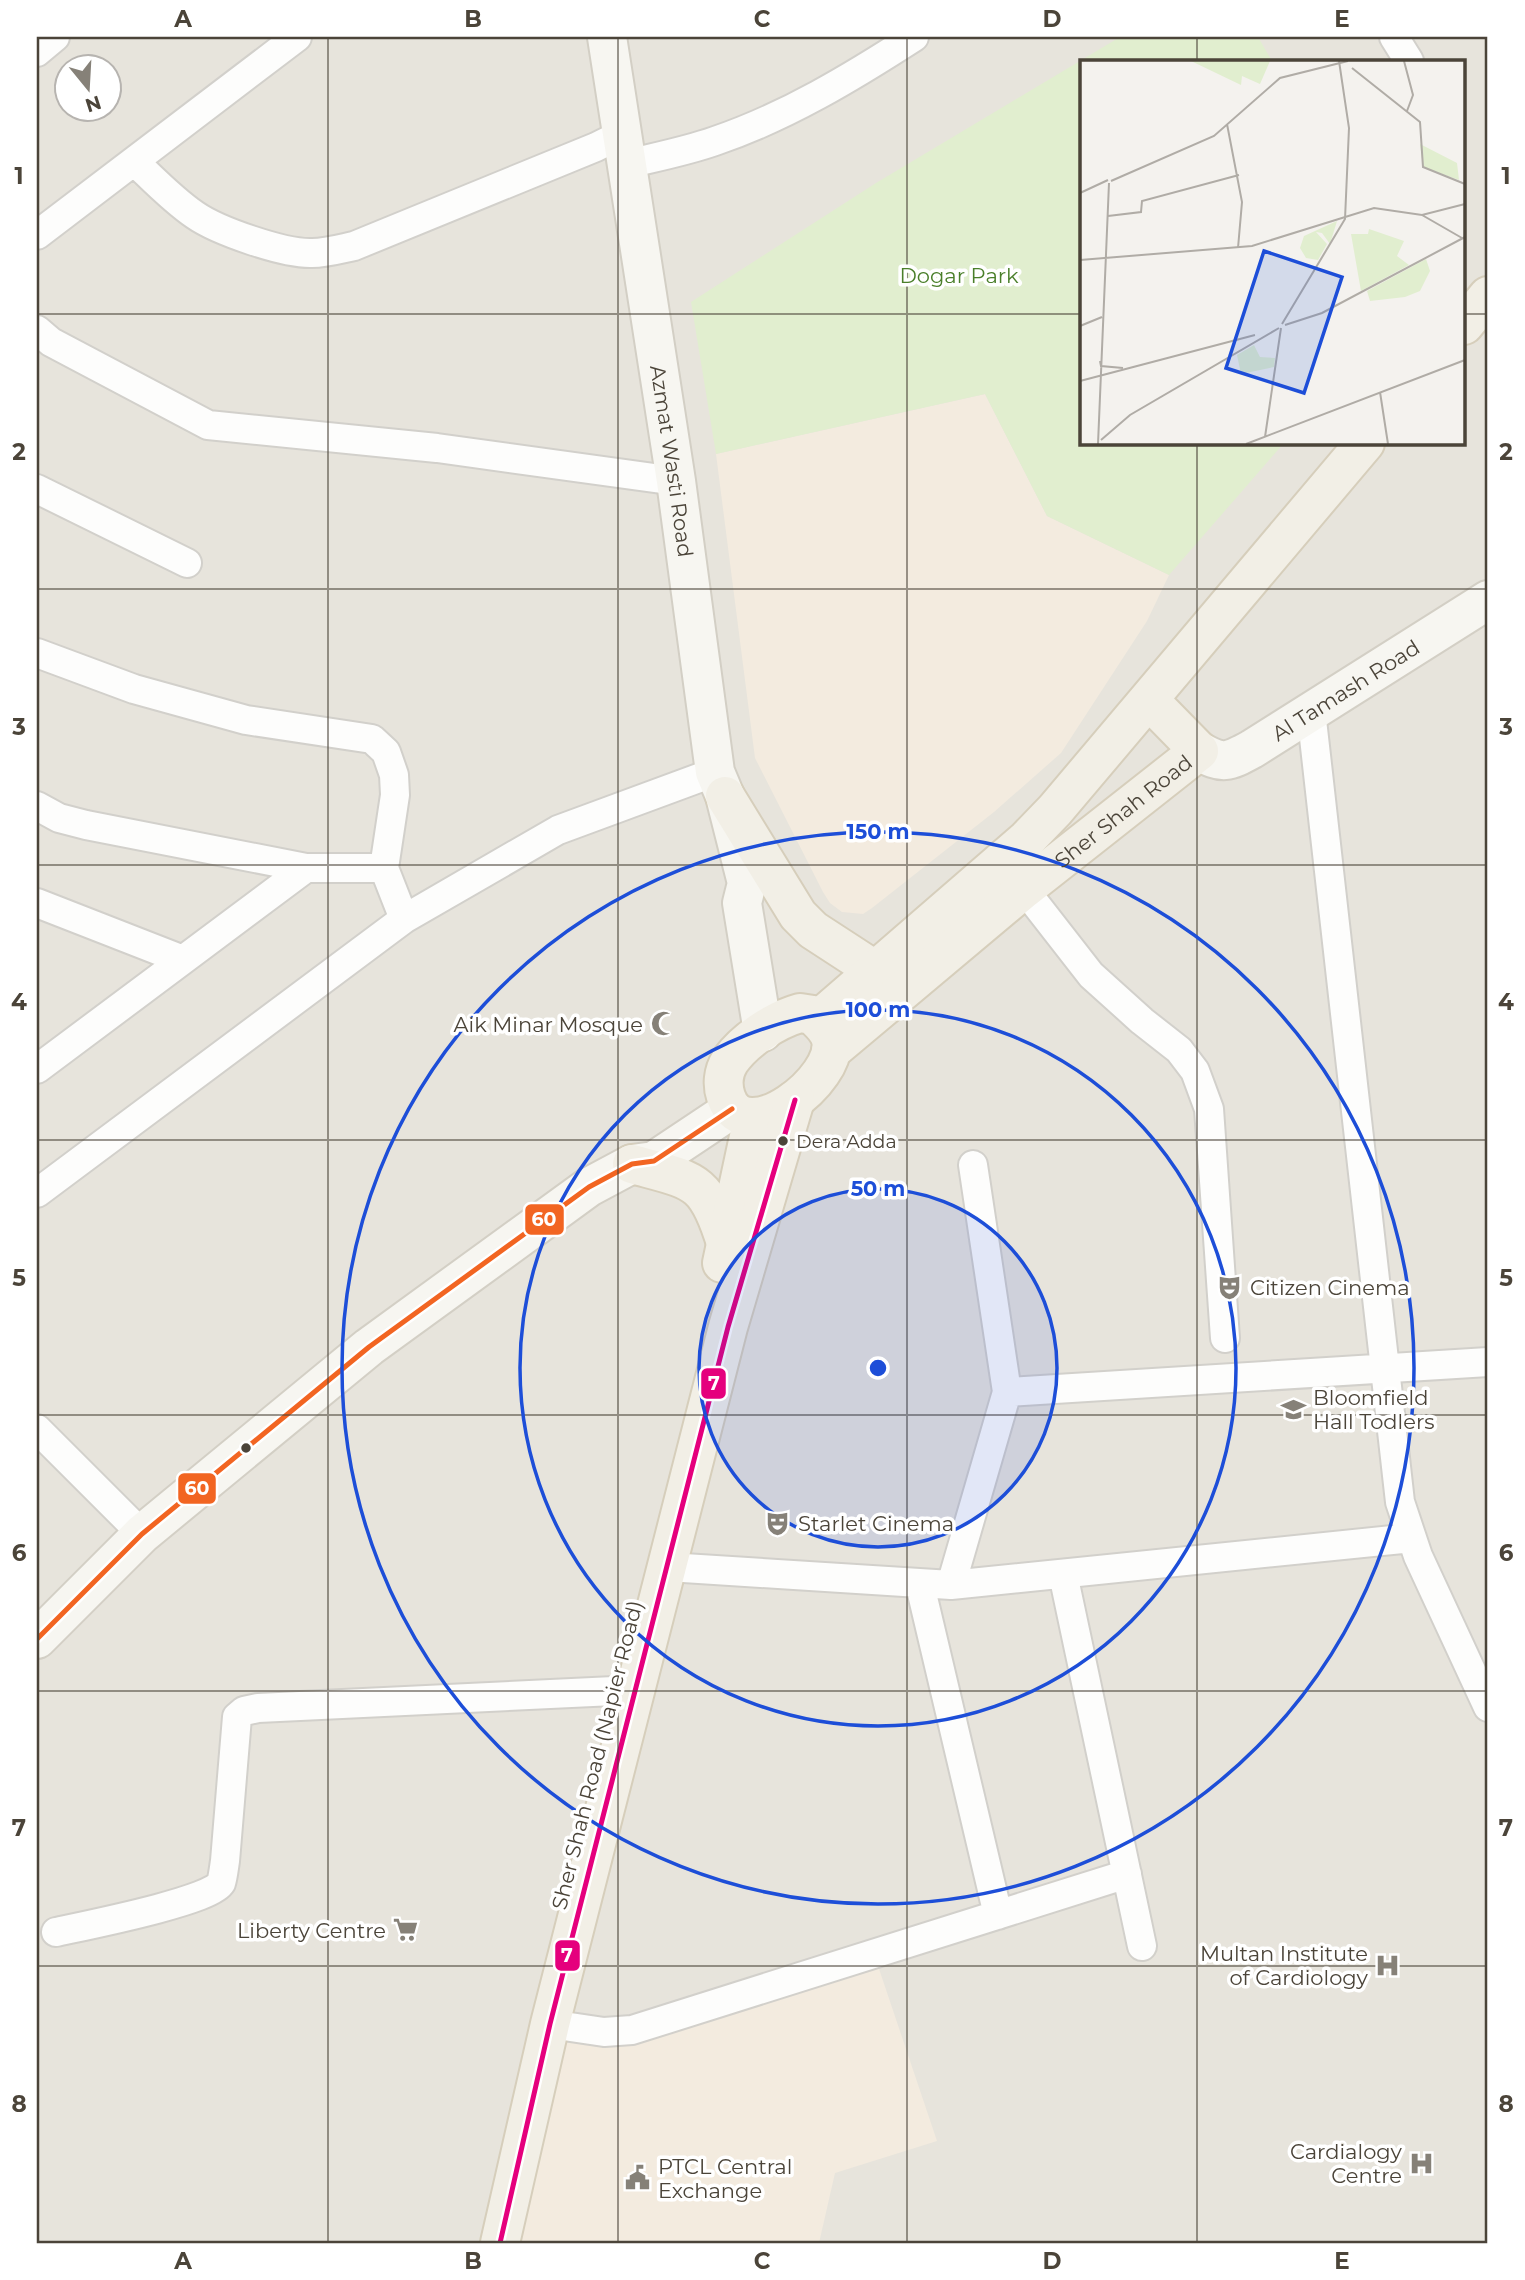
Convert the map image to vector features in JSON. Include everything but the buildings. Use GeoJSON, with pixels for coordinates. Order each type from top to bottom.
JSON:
{"type":"FeatureCollection","features":[{"type":"Feature","properties":{"kind":"main road","name":"Azmat Wasti Road"},"geometry":{"type":"LineString","coordinates":[[607,37],[720,784],[747,883],[742,904],[800,1030]]}},
{"type":"Feature","properties":{"kind":"main road"},"geometry":{"type":"LineString","coordinates":[[1466,323],[1488,296]]}},
{"type":"Feature","properties":{"kind":"main road"},"geometry":{"type":"LineString","coordinates":[[1149,700],[1364,444]]}},
{"type":"Feature","properties":{"kind":"main road","name":"Al Tamash Road"},"geometry":{"type":"LineString","coordinates":[[1199,751],[1217,762],[1231,760],[1488,600]]}},
{"type":"Feature","properties":{"kind":"main road","name":"Sher Shah Road"},"geometry":{"type":"LineString","coordinates":[[1149,700],[1199,751],[1024,889],[800,1030],[876,971],[1027,839],[1149,700]]}},
{"type":"Feature","properties":{"kind":"main road"},"geometry":{"type":"LineString","coordinates":[[720,784],[798,915],[813,930],[876,971]]}},
{"type":"Feature","properties":{"kind":"main road"},"geometry":{"type":"LineString","coordinates":[[37,1639],[142,1534],[369,1347],[589,1187],[632,1164],[644,1147],[736,1107],[778,1111],[795,1100],[824,1069],[800,1030],[730,1061],[723,1077],[736,1107],[730,1262]]}},
{"type":"Feature","properties":{"kind":"main road","name":"Sher Shah Road (Napier Road)"},"geometry":{"type":"LineString","coordinates":[[476,2243],[529,2018],[730,1262],[758,1220],[795,1100]]}},
{"type":"Feature","properties":{"kind":"main road"},"geometry":{"type":"LineString","coordinates":[[632,1164],[683,1178],[706,1193],[716,1211],[730,1262]]}},
{"type":"Feature","properties":{"kind":"main road","name":"Sher Shah Road (Napier Road)"},"geometry":{"type":"LineString","coordinates":[[500,2243],[550,2024],[668,1567],[730,1262]]}},
{"type":"Feature","properties":{"kind":"street"},"geometry":{"type":"LineString","coordinates":[[37,52],[55,37]]}},
{"type":"Feature","properties":{"kind":"street"},"geometry":{"type":"LineString","coordinates":[[135,162],[170,196],[197,217],[216,227],[264,244],[309,254],[354,246],[596,147],[625,149],[714,142],[781,114],[871,65],[914,37]]}},
{"type":"Feature","properties":{"kind":"street"},"geometry":{"type":"LineString","coordinates":[[1394,37],[1408,60]]}},
{"type":"Feature","properties":{"kind":"street"},"geometry":{"type":"LineString","coordinates":[[37,235],[135,162],[279,42]]}},
{"type":"Feature","properties":{"kind":"street"},"geometry":{"type":"LineString","coordinates":[[37,330],[51,342],[208,425],[438,448],[676,481]]}},
{"type":"Feature","properties":{"kind":"street"},"geometry":{"type":"LineString","coordinates":[[37,489],[187,563]]}},
{"type":"Feature","properties":{"kind":"street"},"geometry":{"type":"LineString","coordinates":[[37,653],[134,689],[246,720],[372,738],[386,752],[394,775],[395,795],[384,867],[404,919]]}},
{"type":"Feature","properties":{"kind":"street"},"geometry":{"type":"LineString","coordinates":[[1311,710],[1400,1502],[1418,1556],[1488,1707]]}},
{"type":"Feature","properties":{"kind":"street"},"geometry":{"type":"LineString","coordinates":[[37,1193],[404,919],[558,830],[720,784]]}},
{"type":"Feature","properties":{"kind":"street"},"geometry":{"type":"LineString","coordinates":[[37,806],[59,818],[86,825],[306,868],[384,867]]}},
{"type":"Feature","properties":{"kind":"street"},"geometry":{"type":"LineString","coordinates":[[37,1069],[306,868]]}},
{"type":"Feature","properties":{"kind":"street"},"geometry":{"type":"LineString","coordinates":[[1024,889],[1091,975],[1179,1050],[1195,1071],[1209,1109],[1225,1338]]}},
{"type":"Feature","properties":{"kind":"street"},"geometry":{"type":"LineString","coordinates":[[37,904],[183,960]]}},
{"type":"Feature","properties":{"kind":"street"},"geometry":{"type":"LineString","coordinates":[[951,1586],[1007,1392],[974,1164]]}},
{"type":"Feature","properties":{"kind":"street"},"geometry":{"type":"LineString","coordinates":[[1007,1392],[1488,1363]]}},
{"type":"Feature","properties":{"kind":"street"},"geometry":{"type":"LineString","coordinates":[[37,1429],[142,1534]]}},
{"type":"Feature","properties":{"kind":"street"},"geometry":{"type":"LineString","coordinates":[[668,1567],[951,1586],[1412,1538]]}},
{"type":"Feature","properties":{"kind":"street"},"geometry":{"type":"LineString","coordinates":[[1063,1574],[1142,1946]]}},
{"type":"Feature","properties":{"kind":"street"},"geometry":{"type":"LineString","coordinates":[[920,1585],[998,1915]]}},
{"type":"Feature","properties":{"kind":"street"},"geometry":{"type":"LineString","coordinates":[[56,1932],[184,1902],[210,1892],[220,1884],[225,1861],[237,1717],[244,1711],[258,1708],[614,1691]]}},
{"type":"Feature","properties":{"kind":"street"},"geometry":{"type":"LineString","coordinates":[[550,2024],[604,2032],[632,2030],[1127,1874]]}},
{"type":"Feature","properties":{"kind":"shaded area"},"geometry":{"type":"Polygon","coordinates":[[[37,37],[1488,37],[1488,2243],[37,2243],[37,37]]]}},
{"type":"Feature","properties":{"kind":"shaded area"},"geometry":{"type":"Polygon","coordinates":[[[985,394],[1047,516],[1169,575],[1147,621],[1061,753],[994,812],[872,908],[863,914],[842,912],[830,903],[823,892],[755,758],[716,454],[985,394]]]}},
{"type":"Feature","properties":{"kind":"shaded area"},"geometry":{"type":"Polygon","coordinates":[[[874,1954],[937,2141],[835,2173],[819,2243],[480,2243],[538,2019],[632,2030],[874,1954]]]}},
{"type":"Feature","properties":{"kind":"green space","name":"Dogar Park"},"geometry":{"type":"Polygon","coordinates":[[[1120,37],[1258,37],[1271,60],[1082,60],[1120,37]]]}},
{"type":"Feature","properties":{"kind":"green space","name":"Dogar Park"},"geometry":{"type":"Polygon","coordinates":[[[1080,61],[1080,444],[1283,444],[1169,575],[1047,516],[985,394],[716,454],[691,302],[876,183],[1080,61]]]}},
{"type":"Feature","properties":{"kind":"transit line","name":"7"},"geometry":{"type":"LineString","coordinates":[[500,2243],[550,2024],[728,1327],[795,1100]]}},
{"type":"Feature","properties":{"kind":"transit line","name":"60"},"geometry":{"type":"LineString","coordinates":[[37,1639],[142,1534],[369,1347],[589,1187],[632,1164],[654,1161],[732,1109]]}},
{"type":"Feature","properties":{"kind":"place","name":"Aik Minar Mosque"},"geometry":{"type":"Point","coordinates":[663,1024]}},
{"type":"Feature","properties":{"kind":"place","name":"Dera Adda"},"geometry":{"type":"Point","coordinates":[783,1141]}},
{"type":"Feature","properties":{"kind":"place","name":"Citizen Cinema"},"geometry":{"type":"Point","coordinates":[1230,1287]}},
{"type":"Feature","properties":{"kind":"place","name":"Bloomfield Hall Todlers"},"geometry":{"type":"Point","coordinates":[1293,1409]}},
{"type":"Feature","properties":{"kind":"place","name":"Starlet Cinema"},"geometry":{"type":"Point","coordinates":[778,1523]}},
{"type":"Feature","properties":{"kind":"place","name":"Liberty Centre"},"geometry":{"type":"Point","coordinates":[406,1930]}},
{"type":"Feature","properties":{"kind":"place","name":"Multan Institute of Cardiology"},"geometry":{"type":"Point","coordinates":[1388,1965]}},
{"type":"Feature","properties":{"kind":"place","name":"Cardialogy Centre"},"geometry":{"type":"Point","coordinates":[1422,2163]}},
{"type":"Feature","properties":{"kind":"place","name":"PTCL Central Exchange"},"geometry":{"type":"Point","coordinates":[638,2178]}}]}
